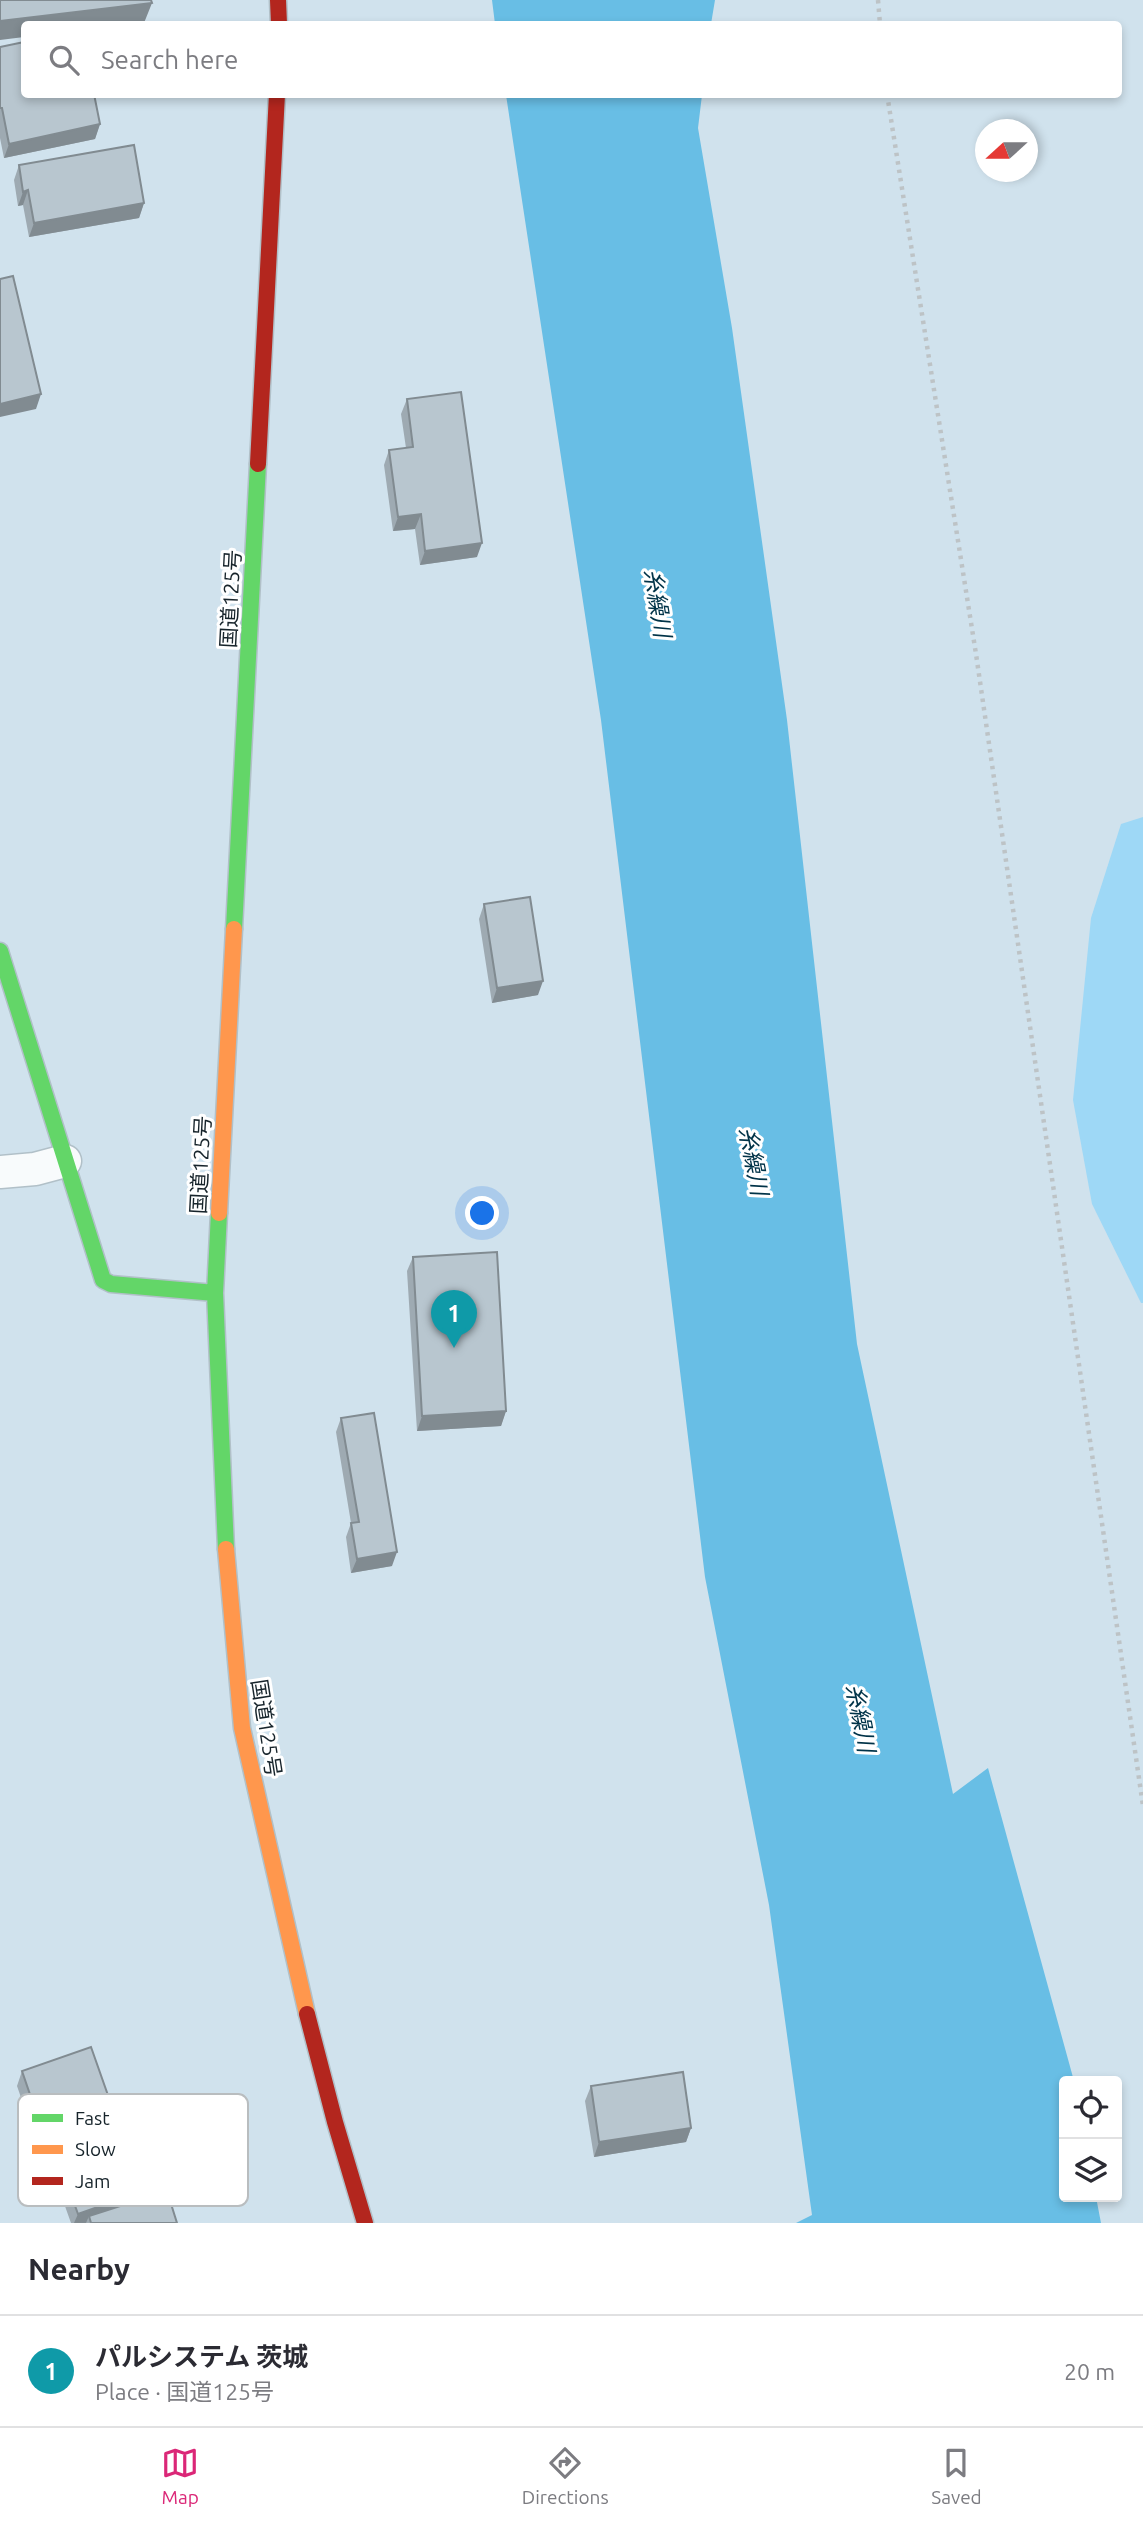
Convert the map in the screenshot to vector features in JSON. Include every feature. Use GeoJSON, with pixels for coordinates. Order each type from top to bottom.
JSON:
{"type":"FeatureCollection","features":[{"type":"Feature","properties":{"kind":"main road"},"geometry":{"type":"LineString","coordinates":[[278,0],[279,21]]}},
{"type":"Feature","properties":{"kind":"main road","name":"国道125号"},"geometry":{"type":"LineString","coordinates":[[278,98],[215,1293],[223,1519],[242,1728],[305,2005],[335,2122],[365,2223]]}},
{"type":"Feature","properties":{"kind":"main road"},"geometry":{"type":"LineString","coordinates":[[0,951],[103,1280],[111,1284],[215,1293]]}},
{"type":"Feature","properties":{"kind":"lane"},"geometry":{"type":"LineString","coordinates":[[0,1172],[35,1170],[65,1161]]}},
{"type":"Feature","properties":{"kind":"path"},"geometry":{"type":"LineString","coordinates":[[878,0],[880,21]]}},
{"type":"Feature","properties":{"kind":"path"},"geometry":{"type":"LineString","coordinates":[[888,98],[976,654],[1143,1806]]}},
{"type":"Feature","properties":{"kind":"shaded area"},"geometry":{"type":"Polygon","coordinates":[[[1143,817],[1141,1303],[1092,1204],[1073,1100],[1091,918],[1121,824],[1143,817]]]}},
{"type":"Feature","properties":{"kind":"water"},"geometry":{"type":"Polygon","coordinates":[[[492,0],[715,0],[712,21],[495,21],[492,0]]]}},
{"type":"Feature","properties":{"kind":"water","name":"糸繰川"},"geometry":{"type":"Polygon","coordinates":[[[506,98],[702,98],[698,128],[732,328],[787,720],[857,1344],[953,1794],[988,1768],[1073,2076],[1059,2076],[1059,2202],[1097,2202],[1101,2223],[796,2223],[812,2215],[769,1905],[705,1577],[601,720],[506,98]]]}},
{"type":"Feature","properties":{"kind":"building"},"geometry":{"type":"Polygon","coordinates":[[[0,0],[151,0],[152,3],[0,21],[0,0]]]}},
{"type":"Feature","properties":{"kind":"building"},"geometry":{"type":"Polygon","coordinates":[[[21,43],[21,98],[95,98],[100,124],[9,144],[0,108],[0,47],[21,43]]]}},
{"type":"Feature","properties":{"kind":"building"},"geometry":{"type":"Polygon","coordinates":[[[134,145],[144,203],[34,223],[28,190],[23,192],[19,165],[134,145]]]}},
{"type":"Feature","properties":{"kind":"building"},"geometry":{"type":"Polygon","coordinates":[[[13,276],[41,394],[0,404],[0,279],[13,276]]]}},
{"type":"Feature","properties":{"kind":"building"},"geometry":{"type":"Polygon","coordinates":[[[461,392],[482,543],[425,551],[421,514],[398,517],[389,450],[413,447],[407,399],[461,392]]]}},
{"type":"Feature","properties":{"kind":"building"},"geometry":{"type":"Polygon","coordinates":[[[530,897],[543,981],[497,988],[484,904],[530,897]]]}},
{"type":"Feature","properties":{"kind":"building"},"geometry":{"type":"Polygon","coordinates":[[[497,1252],[506,1411],[422,1416],[413,1257],[497,1252]]]}},
{"type":"Feature","properties":{"kind":"building"},"geometry":{"type":"Polygon","coordinates":[[[374,1413],[397,1552],[357,1559],[351,1523],[359,1522],[341,1418],[374,1413]]]}},
{"type":"Feature","properties":{"kind":"building"},"geometry":{"type":"Polygon","coordinates":[[[91,2047],[108,2094],[30,2094],[22,2071],[91,2047]]]}},
{"type":"Feature","properties":{"kind":"building"},"geometry":{"type":"Polygon","coordinates":[[[683,2072],[691,2128],[599,2142],[591,2086],[683,2072]]]}},
{"type":"Feature","properties":{"kind":"building"},"geometry":{"type":"Polygon","coordinates":[[[75,2206],[101,2206],[78,2214],[75,2206]]]}},
{"type":"Feature","properties":{"kind":"building"},"geometry":{"type":"Polygon","coordinates":[[[120,2206],[172,2206],[177,2223],[91,2223],[89,2216],[120,2206]]]}},
{"type":"Feature","properties":{"kind":"traffic: fast"},"geometry":{"type":"LineString","coordinates":[[234,929],[258,464]]}},
{"type":"Feature","properties":{"kind":"traffic: fast"},"geometry":{"type":"LineString","coordinates":[[0,951],[103,1280],[111,1284],[215,1293]]}},
{"type":"Feature","properties":{"kind":"traffic: fast"},"geometry":{"type":"LineString","coordinates":[[219,1213],[215,1293],[226,1549]]}},
{"type":"Feature","properties":{"kind":"traffic: slow"},"geometry":{"type":"LineString","coordinates":[[219,1213],[234,929]]}},
{"type":"Feature","properties":{"kind":"traffic: slow"},"geometry":{"type":"LineString","coordinates":[[226,1549],[242,1728],[307,2014]]}},
{"type":"Feature","properties":{"kind":"traffic: jam"},"geometry":{"type":"LineString","coordinates":[[278,0],[279,21]]}},
{"type":"Feature","properties":{"kind":"traffic: jam"},"geometry":{"type":"LineString","coordinates":[[258,464],[277,98]]}},
{"type":"Feature","properties":{"kind":"traffic: jam"},"geometry":{"type":"LineString","coordinates":[[307,2014],[365,2223]]}},
{"type":"Feature","properties":{"kind":"place","name":"パルシステム 茨城"},"geometry":{"type":"Point","coordinates":[454,1348]}}]}
